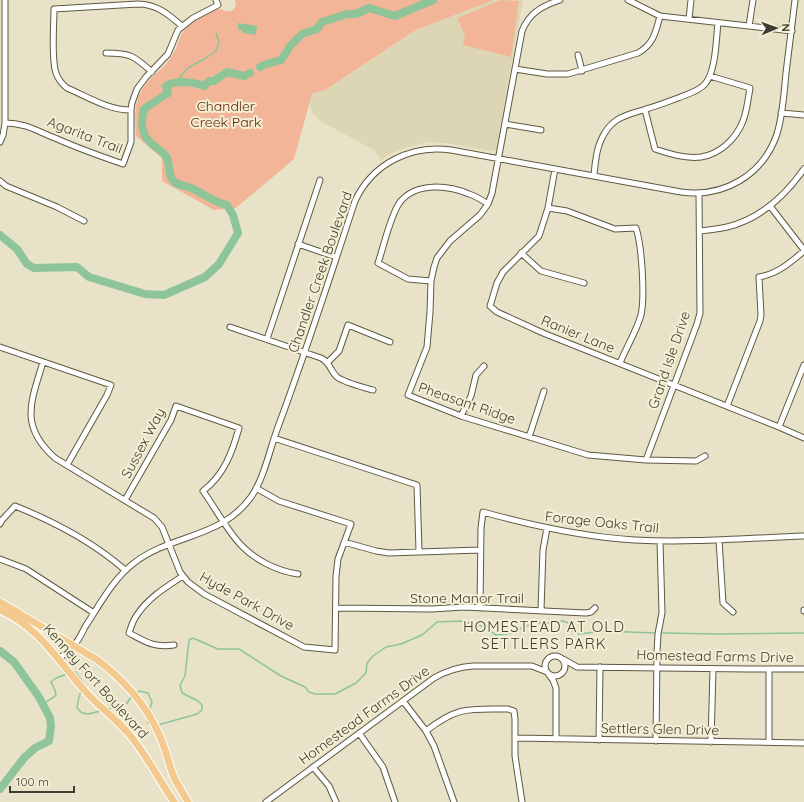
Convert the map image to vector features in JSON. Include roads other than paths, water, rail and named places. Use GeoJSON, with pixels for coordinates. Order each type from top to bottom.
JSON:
{"type":"FeatureCollection","features":[{"type":"Feature","properties":{"kind":"main road","name":"Kenney Fort Boulevard"},"geometry":{"type":"LineString","coordinates":[[0,602],[74,645],[108,667],[126,684],[145,707],[161,738],[173,774],[188,802]]}},
{"type":"Feature","properties":{"kind":"main road","name":"Kenney Fort Boulevard"},"geometry":{"type":"LineString","coordinates":[[0,610],[28,626],[49,648],[86,693],[118,722],[137,744],[174,802]]}},
{"type":"Feature","properties":{"kind":"street"},"geometry":{"type":"LineString","coordinates":[[0,142],[4,133],[5,123],[5,0]]}},
{"type":"Feature","properties":{"kind":"street","name":"Agarita Trail"},"geometry":{"type":"LineString","coordinates":[[5,123],[17,123],[27,126],[123,164],[131,142],[131,110],[137,89],[146,77],[168,54],[177,33],[182,26],[193,18],[218,5],[216,0]]}},
{"type":"Feature","properties":{"kind":"street","name":"Pheasant Ridge"},"geometry":{"type":"LineString","coordinates":[[560,0],[543,6],[532,14],[522,31],[492,193],[488,204],[480,215],[450,240],[437,258],[431,281],[427,347],[408,395],[461,416],[588,455],[646,460],[696,461],[705,456]]}},
{"type":"Feature","properties":{"kind":"street"},"geometry":{"type":"LineString","coordinates":[[628,0],[660,16],[792,31]]}},
{"type":"Feature","properties":{"kind":"street"},"geometry":{"type":"LineString","coordinates":[[689,19],[691,0]]}},
{"type":"Feature","properties":{"kind":"street"},"geometry":{"type":"LineString","coordinates":[[749,26],[753,0]]}},
{"type":"Feature","properties":{"kind":"street","name":"Chandler Creek Boulevard"},"geometry":{"type":"LineString","coordinates":[[60,661],[74,645],[109,589],[125,570],[144,556],[224,522],[244,506],[256,488],[356,201],[362,187],[376,172],[393,159],[413,151],[436,148],[594,175],[673,191],[699,194],[726,188],[739,182],[756,168],[764,160],[774,141],[782,113],[795,0]]}},
{"type":"Feature","properties":{"kind":"street"},"geometry":{"type":"LineString","coordinates":[[131,110],[108,107],[67,88],[58,79],[54,68],[54,9],[107,5],[149,5],[163,10],[182,26]]}},
{"type":"Feature","properties":{"kind":"street"},"geometry":{"type":"LineString","coordinates":[[515,69],[557,75],[568,74],[638,53],[644,50],[653,39],[660,16]]}},
{"type":"Feature","properties":{"kind":"street"},"geometry":{"type":"LineString","coordinates":[[594,175],[600,141],[607,127],[623,116],[645,110],[697,90],[705,84],[710,76],[714,61],[718,23]]}},
{"type":"Feature","properties":{"kind":"street"},"geometry":{"type":"LineString","coordinates":[[106,53],[122,53],[132,56],[152,72]]}},
{"type":"Feature","properties":{"kind":"street"},"geometry":{"type":"LineString","coordinates":[[578,55],[582,71]]}},
{"type":"Feature","properties":{"kind":"street"},"geometry":{"type":"LineString","coordinates":[[645,110],[655,149],[669,154],[686,157],[701,157],[712,153],[730,143],[738,133],[744,120],[750,88],[710,76]]}},
{"type":"Feature","properties":{"kind":"street"},"geometry":{"type":"LineString","coordinates":[[782,113],[804,115]]}},
{"type":"Feature","properties":{"kind":"street"},"geometry":{"type":"LineString","coordinates":[[505,124],[541,130]]}},
{"type":"Feature","properties":{"kind":"street","name":"Ranier Lane"},"geometry":{"type":"LineString","coordinates":[[555,169],[548,208],[538,236],[503,272],[497,283],[490,306],[497,312],[543,333],[804,438]]}},
{"type":"Feature","properties":{"kind":"street"},"geometry":{"type":"LineString","coordinates":[[700,231],[727,227],[756,215],[770,206],[785,193],[804,169]]}},
{"type":"Feature","properties":{"kind":"street"},"geometry":{"type":"LineString","coordinates":[[267,339],[320,180]]}},
{"type":"Feature","properties":{"kind":"street"},"geometry":{"type":"LineString","coordinates":[[0,181],[6,186],[57,207],[84,221]]}},
{"type":"Feature","properties":{"kind":"street"},"geometry":{"type":"LineString","coordinates":[[431,281],[408,279],[378,263],[400,202],[421,188],[430,187],[449,189],[468,194],[488,204]]}},
{"type":"Feature","properties":{"kind":"street","name":"Grand Isle Drive"},"geometry":{"type":"LineString","coordinates":[[646,460],[700,313],[699,194]]}},
{"type":"Feature","properties":{"kind":"street"},"geometry":{"type":"LineString","coordinates":[[727,406],[760,321],[759,277],[771,275],[784,267],[804,250],[770,206]]}},
{"type":"Feature","properties":{"kind":"street"},"geometry":{"type":"LineString","coordinates":[[548,208],[567,211],[615,229],[636,228],[641,258],[641,315],[620,363]]}},
{"type":"Feature","properties":{"kind":"street"},"geometry":{"type":"LineString","coordinates":[[298,244],[336,257]]}},
{"type":"Feature","properties":{"kind":"street"},"geometry":{"type":"LineString","coordinates":[[521,253],[541,272],[584,283]]}},
{"type":"Feature","properties":{"kind":"street"},"geometry":{"type":"LineString","coordinates":[[328,362],[339,351],[348,325],[390,342]]}},
{"type":"Feature","properties":{"kind":"street"},"geometry":{"type":"LineString","coordinates":[[230,327],[304,352],[328,362],[336,376],[343,380],[373,390]]}},
{"type":"Feature","properties":{"kind":"street"},"geometry":{"type":"LineString","coordinates":[[0,346],[111,385],[107,395],[67,464]]}},
{"type":"Feature","properties":{"kind":"street","name":"Hyde Park Drive"},"geometry":{"type":"LineString","coordinates":[[44,362],[32,397],[31,419],[34,432],[45,449],[55,458],[154,518],[162,527],[183,576],[188,582],[204,594],[304,647],[335,650],[338,558],[351,524],[279,501],[256,488]]}},
{"type":"Feature","properties":{"kind":"street"},"geometry":{"type":"LineString","coordinates":[[779,427],[804,365]]}},
{"type":"Feature","properties":{"kind":"street"},"geometry":{"type":"LineString","coordinates":[[461,416],[471,396],[476,374],[484,366]]}},
{"type":"Feature","properties":{"kind":"street"},"geometry":{"type":"LineString","coordinates":[[529,437],[544,391]]}},
{"type":"Feature","properties":{"kind":"street","name":"Sussex Way"},"geometry":{"type":"LineString","coordinates":[[125,500],[171,420],[176,406],[239,428],[223,470],[204,492],[224,522]]}},
{"type":"Feature","properties":{"kind":"street"},"geometry":{"type":"LineString","coordinates":[[274,438],[417,485],[419,552]]}},
{"type":"Feature","properties":{"kind":"street"},"geometry":{"type":"LineString","coordinates":[[0,524],[15,506],[45,518],[74,534],[108,555],[125,570]]}},
{"type":"Feature","properties":{"kind":"street","name":"Forage Oaks Trail"},"geometry":{"type":"LineString","coordinates":[[480,608],[480,550],[483,512],[547,528],[593,536],[633,540],[696,541],[804,536]]}},
{"type":"Feature","properties":{"kind":"street"},"geometry":{"type":"LineString","coordinates":[[224,522],[241,545],[257,558],[283,572],[298,574]]}},
{"type":"Feature","properties":{"kind":"street"},"geometry":{"type":"LineString","coordinates":[[540,610],[543,550],[547,528]]}},
{"type":"Feature","properties":{"kind":"street"},"geometry":{"type":"LineString","coordinates":[[656,741],[656,668],[658,634],[662,613],[660,540]]}},
{"type":"Feature","properties":{"kind":"street"},"geometry":{"type":"LineString","coordinates":[[719,540],[723,603],[733,612]]}},
{"type":"Feature","properties":{"kind":"street"},"geometry":{"type":"LineString","coordinates":[[344,542],[382,552],[480,550]]}},
{"type":"Feature","properties":{"kind":"street"},"geometry":{"type":"LineString","coordinates":[[0,559],[26,569],[94,614]]}},
{"type":"Feature","properties":{"kind":"street"},"geometry":{"type":"LineString","coordinates":[[174,644],[162,647],[146,642],[129,633],[136,616],[147,602],[164,588],[183,576]]}},
{"type":"Feature","properties":{"kind":"street","name":"Stone Manor Trail"},"geometry":{"type":"LineString","coordinates":[[336,608],[398,610],[480,608],[586,613],[591,612],[595,608]]}},
{"type":"Feature","properties":{"kind":"street","name":"Homestead Farms Drive"},"geometry":{"type":"LineString","coordinates":[[266,802],[444,672],[457,668],[473,666],[532,666],[547,660],[550,657],[557,656],[577,667]]}},
{"type":"Feature","properties":{"kind":"street"},"geometry":{"type":"LineString","coordinates":[[556,688],[566,665],[563,659]]}},
{"type":"Feature","properties":{"kind":"street"},"geometry":{"type":"LineString","coordinates":[[547,660],[545,666],[548,673],[554,680],[556,688],[556,739]]}},
{"type":"Feature","properties":{"kind":"street","name":"Homestead Farms Drive"},"geometry":{"type":"LineString","coordinates":[[532,666],[556,676],[577,667],[804,669]]}},
{"type":"Feature","properties":{"kind":"street"},"geometry":{"type":"LineString","coordinates":[[599,740],[600,667]]}},
{"type":"Feature","properties":{"kind":"street"},"geometry":{"type":"LineString","coordinates":[[711,742],[713,669]]}},
{"type":"Feature","properties":{"kind":"street"},"geometry":{"type":"LineString","coordinates":[[769,669],[769,742]]}},
{"type":"Feature","properties":{"kind":"street"},"geometry":{"type":"LineString","coordinates":[[403,701],[426,731],[436,751],[454,802]]}},
{"type":"Feature","properties":{"kind":"street"},"geometry":{"type":"LineString","coordinates":[[426,731],[444,718],[461,711],[508,709],[514,712],[515,756],[522,802]]}},
{"type":"Feature","properties":{"kind":"street"},"geometry":{"type":"LineString","coordinates":[[359,734],[383,767],[395,802]]}},
{"type":"Feature","properties":{"kind":"street","name":"Settlers Glen Drive"},"geometry":{"type":"LineString","coordinates":[[515,738],[804,743]]}},
{"type":"Feature","properties":{"kind":"street"},"geometry":{"type":"LineString","coordinates":[[314,767],[329,786],[336,802]]}},
{"type":"Feature","properties":{"kind":"waterway"},"geometry":{"type":"LineString","coordinates":[[260,67],[281,60],[291,45],[302,34],[317,29],[322,22],[347,14],[356,14],[369,8],[395,16],[433,0]]}},
{"type":"Feature","properties":{"kind":"waterway"},"geometry":{"type":"LineString","coordinates":[[175,83],[188,68],[216,51],[219,42],[216,33]]}},
{"type":"Feature","properties":{"kind":"waterway"},"geometry":{"type":"LineString","coordinates":[[0,235],[17,249],[27,264],[34,268],[77,267],[89,277],[145,294],[164,295],[205,277],[219,264],[238,233],[233,215],[227,205],[217,202],[174,181],[171,177],[167,158],[164,153],[153,145],[145,136],[142,127],[144,109],[168,93],[166,86],[170,84],[185,82],[204,86],[209,81],[214,81],[227,72],[244,76],[250,73]]}},
{"type":"Feature","properties":{"kind":"waterway"},"geometry":{"type":"LineString","coordinates":[[158,725],[197,714],[202,710],[202,705],[198,701],[182,693],[180,685],[185,676],[189,640],[193,638],[218,649],[239,649],[281,676],[305,687],[309,692],[315,694],[335,694],[356,683],[366,673],[367,663],[373,656],[386,647],[401,644],[422,635],[437,622],[460,621],[482,626],[496,635],[507,634],[534,623],[563,621],[568,623],[572,631],[579,634],[604,631],[655,633]]}},
{"type":"Feature","properties":{"kind":"waterway"},"geometry":{"type":"LineString","coordinates":[[663,633],[804,633]]}},
{"type":"Feature","properties":{"kind":"waterway"},"geometry":{"type":"LineString","coordinates":[[0,651],[14,662],[39,697],[50,718],[51,726],[49,741],[35,748],[24,758],[0,789]]}},
{"type":"Feature","properties":{"kind":"waterway"},"geometry":{"type":"LineString","coordinates":[[72,672],[75,672],[82,683]]}},
{"type":"Feature","properties":{"kind":"waterway"},"geometry":{"type":"LineString","coordinates":[[43,705],[56,695],[51,682],[56,678],[67,674]]}},
{"type":"Feature","properties":{"kind":"waterway"},"geometry":{"type":"LineString","coordinates":[[81,691],[77,708],[82,713],[88,714],[101,711]]}},
{"type":"Feature","properties":{"kind":"waterway"},"geometry":{"type":"LineString","coordinates":[[136,693],[140,691],[148,693],[152,702],[149,711]]}},
{"type":"Feature","properties":{"kind":"waterway"},"geometry":{"type":"LineString","coordinates":[[106,710],[127,703],[132,696]]}},
{"type":"Feature","properties":{"kind":"waterway"},"geometry":{"type":"LineString","coordinates":[[147,718],[148,723],[150,724]]}},
{"type":"Feature","properties":{"kind":"district","name":"HOMESTEAD AT OLD SETTLERS PARK"},"geometry":{"type":"Point","coordinates":[544,634]}},
{"type":"Feature","properties":{"kind":"park label","name":"Chandler Creek Park"},"geometry":{"type":"Point","coordinates":[226,114]}}]}
